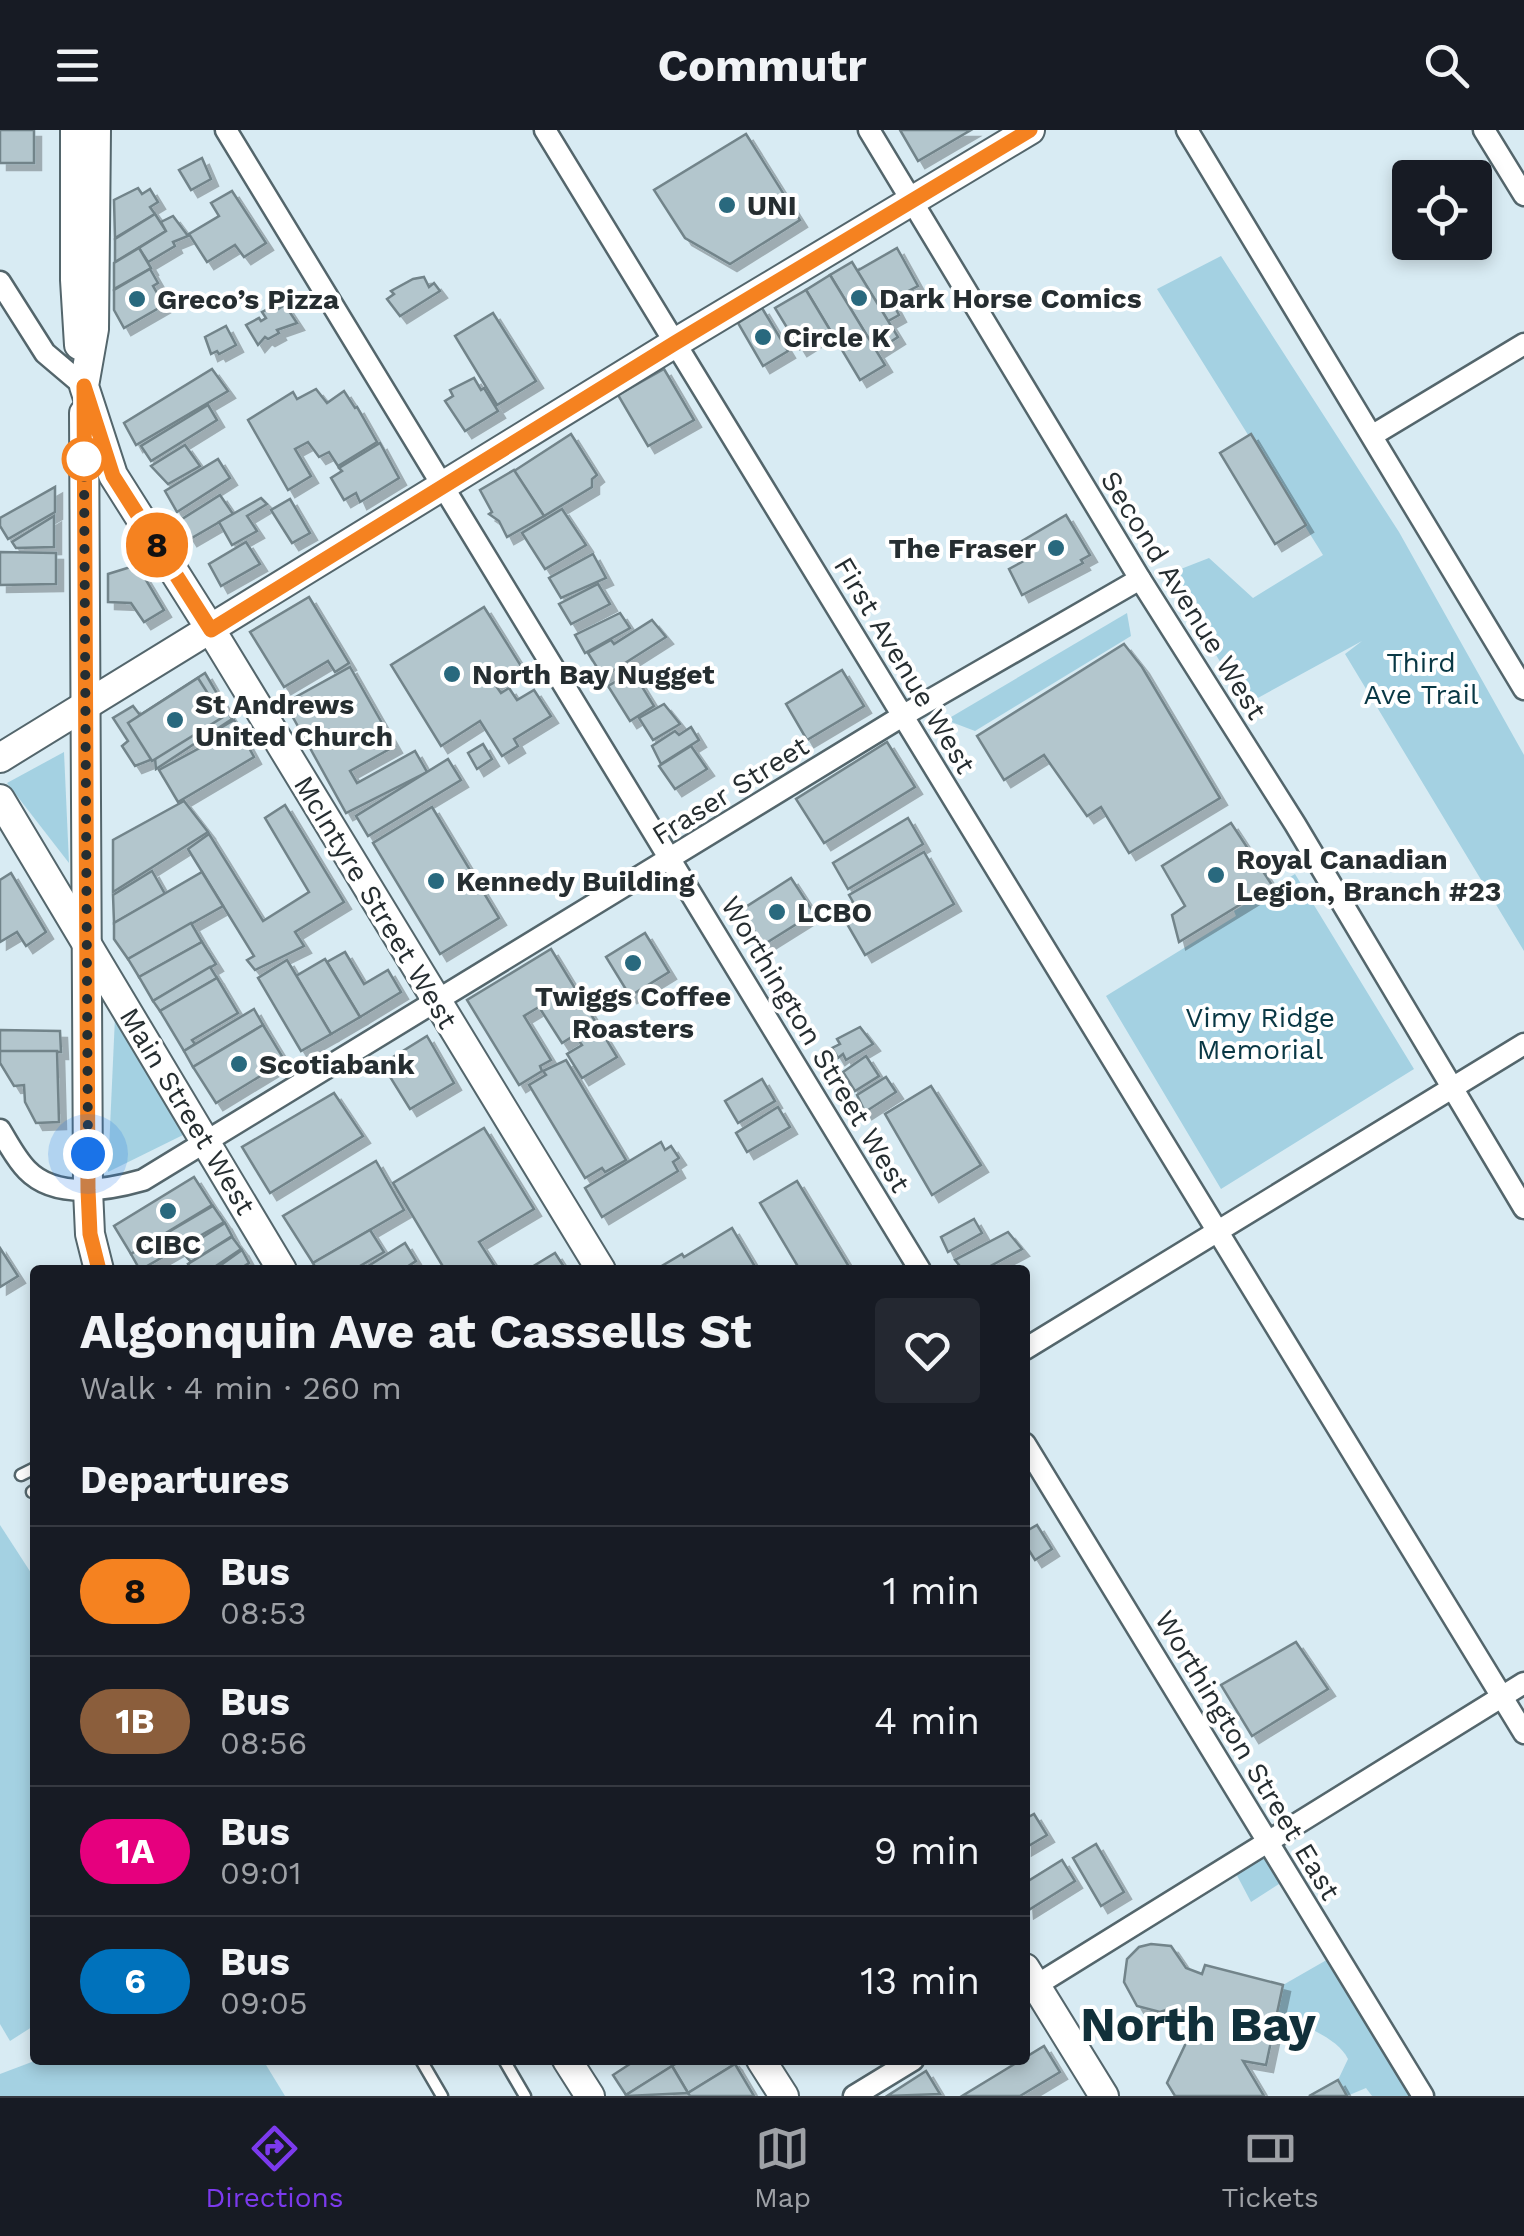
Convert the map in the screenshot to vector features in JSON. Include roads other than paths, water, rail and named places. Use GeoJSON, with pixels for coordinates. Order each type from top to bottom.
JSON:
{"type":"FeatureCollection","features":[{"type":"Feature","properties":{"kind":"main road"},"geometry":{"type":"LineString","coordinates":[[75,130],[76,327],[84,386],[88,1190],[90,1234],[98,1265]]}},
{"type":"Feature","properties":{"kind":"main road"},"geometry":{"type":"LineString","coordinates":[[84,386],[94,329],[96,130]]}},
{"type":"Feature","properties":{"kind":"main road"},"geometry":{"type":"LineString","coordinates":[[0,758],[1030,130]]}},
{"type":"Feature","properties":{"kind":"main road","name":"McIntyre Street West"},"geometry":{"type":"LineString","coordinates":[[84,386],[113,476],[598,1265]]}},
{"type":"Feature","properties":{"kind":"main road","name":"Main Street West"},"geometry":{"type":"LineString","coordinates":[[0,799],[279,1265]]}},
{"type":"Feature","properties":{"kind":"main road"},"geometry":{"type":"LineString","coordinates":[[1030,1985],[1104,2096]]}},
{"type":"Feature","properties":{"kind":"main road"},"geometry":{"type":"LineString","coordinates":[[570,2065],[590,2096]]}},
{"type":"Feature","properties":{"kind":"main road"},"geometry":{"type":"LineString","coordinates":[[764,2065],[784,2096]]}},
{"type":"Feature","properties":{"kind":"street","name":"Worthington Street West"},"geometry":{"type":"LineString","coordinates":[[226,130],[917,1265]]}},
{"type":"Feature","properties":{"kind":"street","name":"First Avenue West"},"geometry":{"type":"LineString","coordinates":[[546,130],[1524,1733]]}},
{"type":"Feature","properties":{"kind":"street","name":"Second Avenue West"},"geometry":{"type":"LineString","coordinates":[[868,130],[1140,579],[1295,824],[1524,1208]]}},
{"type":"Feature","properties":{"kind":"street"},"geometry":{"type":"LineString","coordinates":[[1187,130],[1524,689]]}},
{"type":"Feature","properties":{"kind":"street"},"geometry":{"type":"LineString","coordinates":[[1484,130],[1524,195]]}},
{"type":"Feature","properties":{"kind":"street"},"geometry":{"type":"LineString","coordinates":[[1,285],[45,353],[84,386]]}},
{"type":"Feature","properties":{"kind":"street"},"geometry":{"type":"LineString","coordinates":[[1373,435],[1524,344]]}},
{"type":"Feature","properties":{"kind":"street","name":"Fraser Street"},"geometry":{"type":"LineString","coordinates":[[88,1190],[117,1188],[144,1180],[904,714],[1140,579]]}},
{"type":"Feature","properties":{"kind":"street"},"geometry":{"type":"LineString","coordinates":[[1030,1346],[1524,1044]]}},
{"type":"Feature","properties":{"kind":"street"},"geometry":{"type":"LineString","coordinates":[[0,1130],[27,1170],[41,1181],[88,1190]]}},
{"type":"Feature","properties":{"kind":"street","name":"Worthington Street East"},"geometry":{"type":"LineString","coordinates":[[1030,1452],[1423,2096]]}},
{"type":"Feature","properties":{"kind":"street"},"geometry":{"type":"LineString","coordinates":[[1030,1981],[1270,1844],[1524,1683]]}},
{"type":"Feature","properties":{"kind":"street"},"geometry":{"type":"LineString","coordinates":[[854,2096],[905,2065]]}},
{"type":"Feature","properties":{"kind":"lane"},"geometry":{"type":"LineString","coordinates":[[21,1475],[30,1470]]}},
{"type":"Feature","properties":{"kind":"lane"},"geometry":{"type":"LineString","coordinates":[[424,2065],[442,2096]]}},
{"type":"Feature","properties":{"kind":"lane"},"geometry":{"type":"LineString","coordinates":[[507,2065],[525,2096]]}},
{"type":"Feature","properties":{"kind":"place","name":"UNI"},"geometry":{"type":"Point","coordinates":[727,205]}},
{"type":"Feature","properties":{"kind":"place","name":"Dark Horse Comics"},"geometry":{"type":"Point","coordinates":[859,298]}},
{"type":"Feature","properties":{"kind":"place","name":"Greco’s Pizza"},"geometry":{"type":"Point","coordinates":[137,299]}},
{"type":"Feature","properties":{"kind":"place","name":"Circle K"},"geometry":{"type":"Point","coordinates":[763,337]}},
{"type":"Feature","properties":{"kind":"place","name":"The Fraser"},"geometry":{"type":"Point","coordinates":[1056,548]}},
{"type":"Feature","properties":{"kind":"place","name":"North Bay Nugget"},"geometry":{"type":"Point","coordinates":[452,674]}},
{"type":"Feature","properties":{"kind":"place","name":"St Andrews United Church"},"geometry":{"type":"Point","coordinates":[175,720]}},
{"type":"Feature","properties":{"kind":"place","name":"Royal Canadian Legion, Branch #23"},"geometry":{"type":"Point","coordinates":[1216,875]}},
{"type":"Feature","properties":{"kind":"place","name":"Kennedy Building"},"geometry":{"type":"Point","coordinates":[436,881]}},
{"type":"Feature","properties":{"kind":"place","name":"LCBO"},"geometry":{"type":"Point","coordinates":[777,912]}},
{"type":"Feature","properties":{"kind":"place","name":"Twiggs Coffee Roasters"},"geometry":{"type":"Point","coordinates":[633,963]}},
{"type":"Feature","properties":{"kind":"place","name":"Scotiabank"},"geometry":{"type":"Point","coordinates":[239,1064]}},
{"type":"Feature","properties":{"kind":"place","name":"CIBC"},"geometry":{"type":"Point","coordinates":[168,1211]}},
{"type":"Feature","properties":{"kind":"district","name":"North Bay"},"geometry":{"type":"Point","coordinates":[1198,2024]}},
{"type":"Feature","properties":{"kind":"park label","name":"Third Ave Trail"},"geometry":{"type":"Point","coordinates":[1421,678]}},
{"type":"Feature","properties":{"kind":"park label","name":"Vimy Ridge Memorial"},"geometry":{"type":"Point","coordinates":[1260,1033]}}]}
